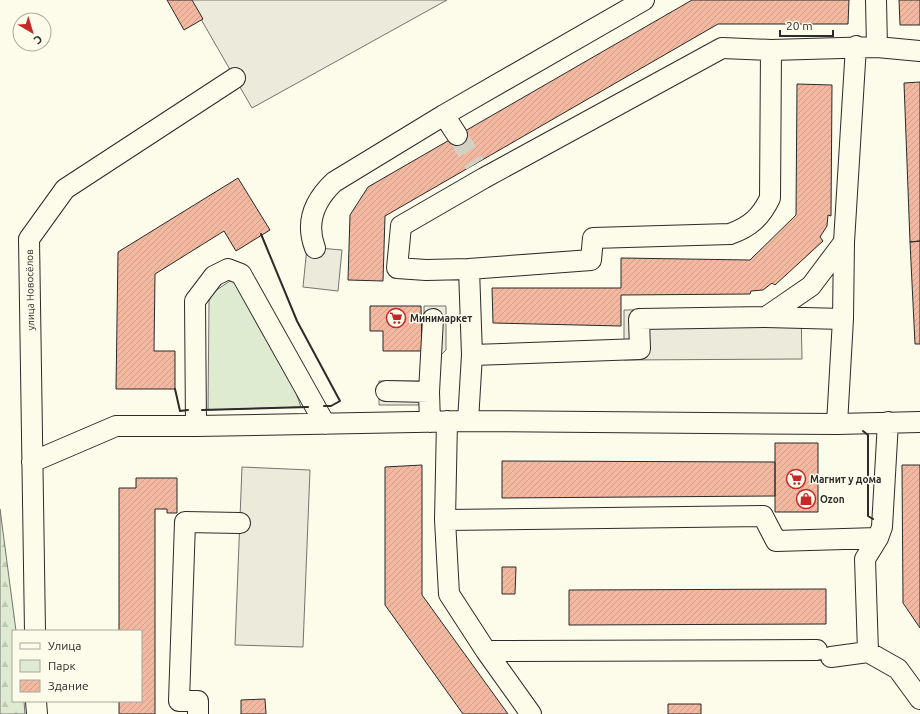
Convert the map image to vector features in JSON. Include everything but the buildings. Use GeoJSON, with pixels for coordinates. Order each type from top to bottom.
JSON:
{"type":"FeatureCollection","features":[{"type":"Feature","properties":{"kind":"street"},"geometry":{"type":"LineString","coordinates":[[315,248],[311,239],[310,223],[314,207],[323,193],[334,182],[444,115],[644,0]]}},
{"type":"Feature","properties":{"kind":"street"},"geometry":{"type":"LineString","coordinates":[[876,0],[877,47]]}},
{"type":"Feature","properties":{"kind":"street"},"geometry":{"type":"LineString","coordinates":[[836,424],[843,318],[844,242],[856,46]]}},
{"type":"Feature","properties":{"kind":"street"},"geometry":{"type":"LineString","coordinates":[[771,50],[770,198],[764,211],[755,222],[743,230],[730,234],[593,238],[591,260],[426,270],[397,268],[401,226],[480,171],[722,48],[771,50],[856,46],[920,51]]}},
{"type":"Feature","properties":{"kind":"street","name":"улица Новосёлов"},"geometry":{"type":"LineString","coordinates":[[35,630],[29,239],[65,189],[235,78]]}},
{"type":"Feature","properties":{"kind":"street"},"geometry":{"type":"LineString","coordinates":[[444,115],[457,135]]}},
{"type":"Feature","properties":{"kind":"street"},"geometry":{"type":"LineString","coordinates":[[766,317],[811,286],[844,242]]}},
{"type":"Feature","properties":{"kind":"street"},"geometry":{"type":"LineString","coordinates":[[196,426],[195,301],[214,276],[228,268],[241,274],[325,424]]}},
{"type":"Feature","properties":{"kind":"street"},"geometry":{"type":"LineString","coordinates":[[468,421],[472,355],[469,268]]}},
{"type":"Feature","properties":{"kind":"street"},"geometry":{"type":"LineString","coordinates":[[472,355],[640,349],[639,320],[766,317],[843,318]]}},
{"type":"Feature","properties":{"kind":"street"},"geometry":{"type":"LineString","coordinates":[[433,319],[429,392],[438,421],[449,594],[486,651],[531,714]]}},
{"type":"Feature","properties":{"kind":"street"},"geometry":{"type":"LineString","coordinates":[[386,391],[429,392]]}},
{"type":"Feature","properties":{"kind":"street"},"geometry":{"type":"LineString","coordinates":[[32,462],[116,426],[325,424],[438,421],[836,424],[920,422]]}},
{"type":"Feature","properties":{"kind":"street"},"geometry":{"type":"LineString","coordinates":[[868,652],[865,559],[878,538],[882,527],[888,422]]}},
{"type":"Feature","properties":{"kind":"street"},"geometry":{"type":"LineString","coordinates":[[444,520],[763,516],[776,541],[878,538]]}},
{"type":"Feature","properties":{"kind":"street"},"geometry":{"type":"LineString","coordinates":[[198,714],[198,701],[179,701],[185,522],[240,523]]}},
{"type":"Feature","properties":{"kind":"street"},"geometry":{"type":"LineString","coordinates":[[486,651],[868,652],[898,669],[920,699]]}},
{"type":"Feature","properties":{"kind":"street"},"geometry":{"type":"LineString","coordinates":[[36,702],[36,714]]}},
{"type":"Feature","properties":{"kind":"green space"},"geometry":{"type":"Polygon","coordinates":[[[233,279],[289,373],[301,407],[208,410],[209,301],[212,293],[233,279]]]}},
{"type":"Feature","properties":{"kind":"green space"},"geometry":{"type":"Polygon","coordinates":[[[0,509],[16,630],[12,630],[12,702],[24,702],[25,714],[0,714],[0,509]]]}},
{"type":"Feature","properties":{"kind":"shaded area"},"geometry":{"type":"Polygon","coordinates":[[[190,0],[447,0],[252,108],[190,0]]]}},
{"type":"Feature","properties":{"kind":"shaded area"},"geometry":{"type":"Polygon","coordinates":[[[307,247],[342,250],[338,291],[303,287],[307,247]]]}},
{"type":"Feature","properties":{"kind":"shaded area"},"geometry":{"type":"Polygon","coordinates":[[[424,306],[446,306],[446,350],[437,359],[424,358],[424,306]]]}},
{"type":"Feature","properties":{"kind":"shaded area"},"geometry":{"type":"Polygon","coordinates":[[[801,309],[802,359],[624,360],[624,310],[801,309]]]}},
{"type":"Feature","properties":{"kind":"shaded area"},"geometry":{"type":"Polygon","coordinates":[[[379,381],[419,381],[419,405],[379,405],[379,381]]]}},
{"type":"Feature","properties":{"kind":"shaded area"},"geometry":{"type":"Polygon","coordinates":[[[242,467],[310,470],[303,647],[235,645],[242,467]]]}},
{"type":"Feature","properties":{"kind":"tunnel"},"geometry":{"type":"LineString","coordinates":[[457,135],[475,164]]}},
{"type":"Feature","properties":{"kind":"wall"},"geometry":{"type":"LineString","coordinates":[[261,234],[297,321],[340,401],[331,406],[324,406]]}},
{"type":"Feature","properties":{"kind":"wall"},"geometry":{"type":"LineString","coordinates":[[175,389],[180,411],[188,410]]}},
{"type":"Feature","properties":{"kind":"wall"},"geometry":{"type":"LineString","coordinates":[[202,410],[308,407]]}},
{"type":"Feature","properties":{"kind":"wall"},"geometry":{"type":"LineString","coordinates":[[863,431],[868,435],[868,516],[873,519]]}},
{"type":"Feature","properties":{"kind":"place","name":"Минимаркет"},"geometry":{"type":"Point","coordinates":[396,318]}},
{"type":"Feature","properties":{"kind":"place","name":"Магнит у дома"},"geometry":{"type":"Point","coordinates":[796,479]}},
{"type":"Feature","properties":{"kind":"place","name":"Ozon"},"geometry":{"type":"Point","coordinates":[806,499]}}]}
